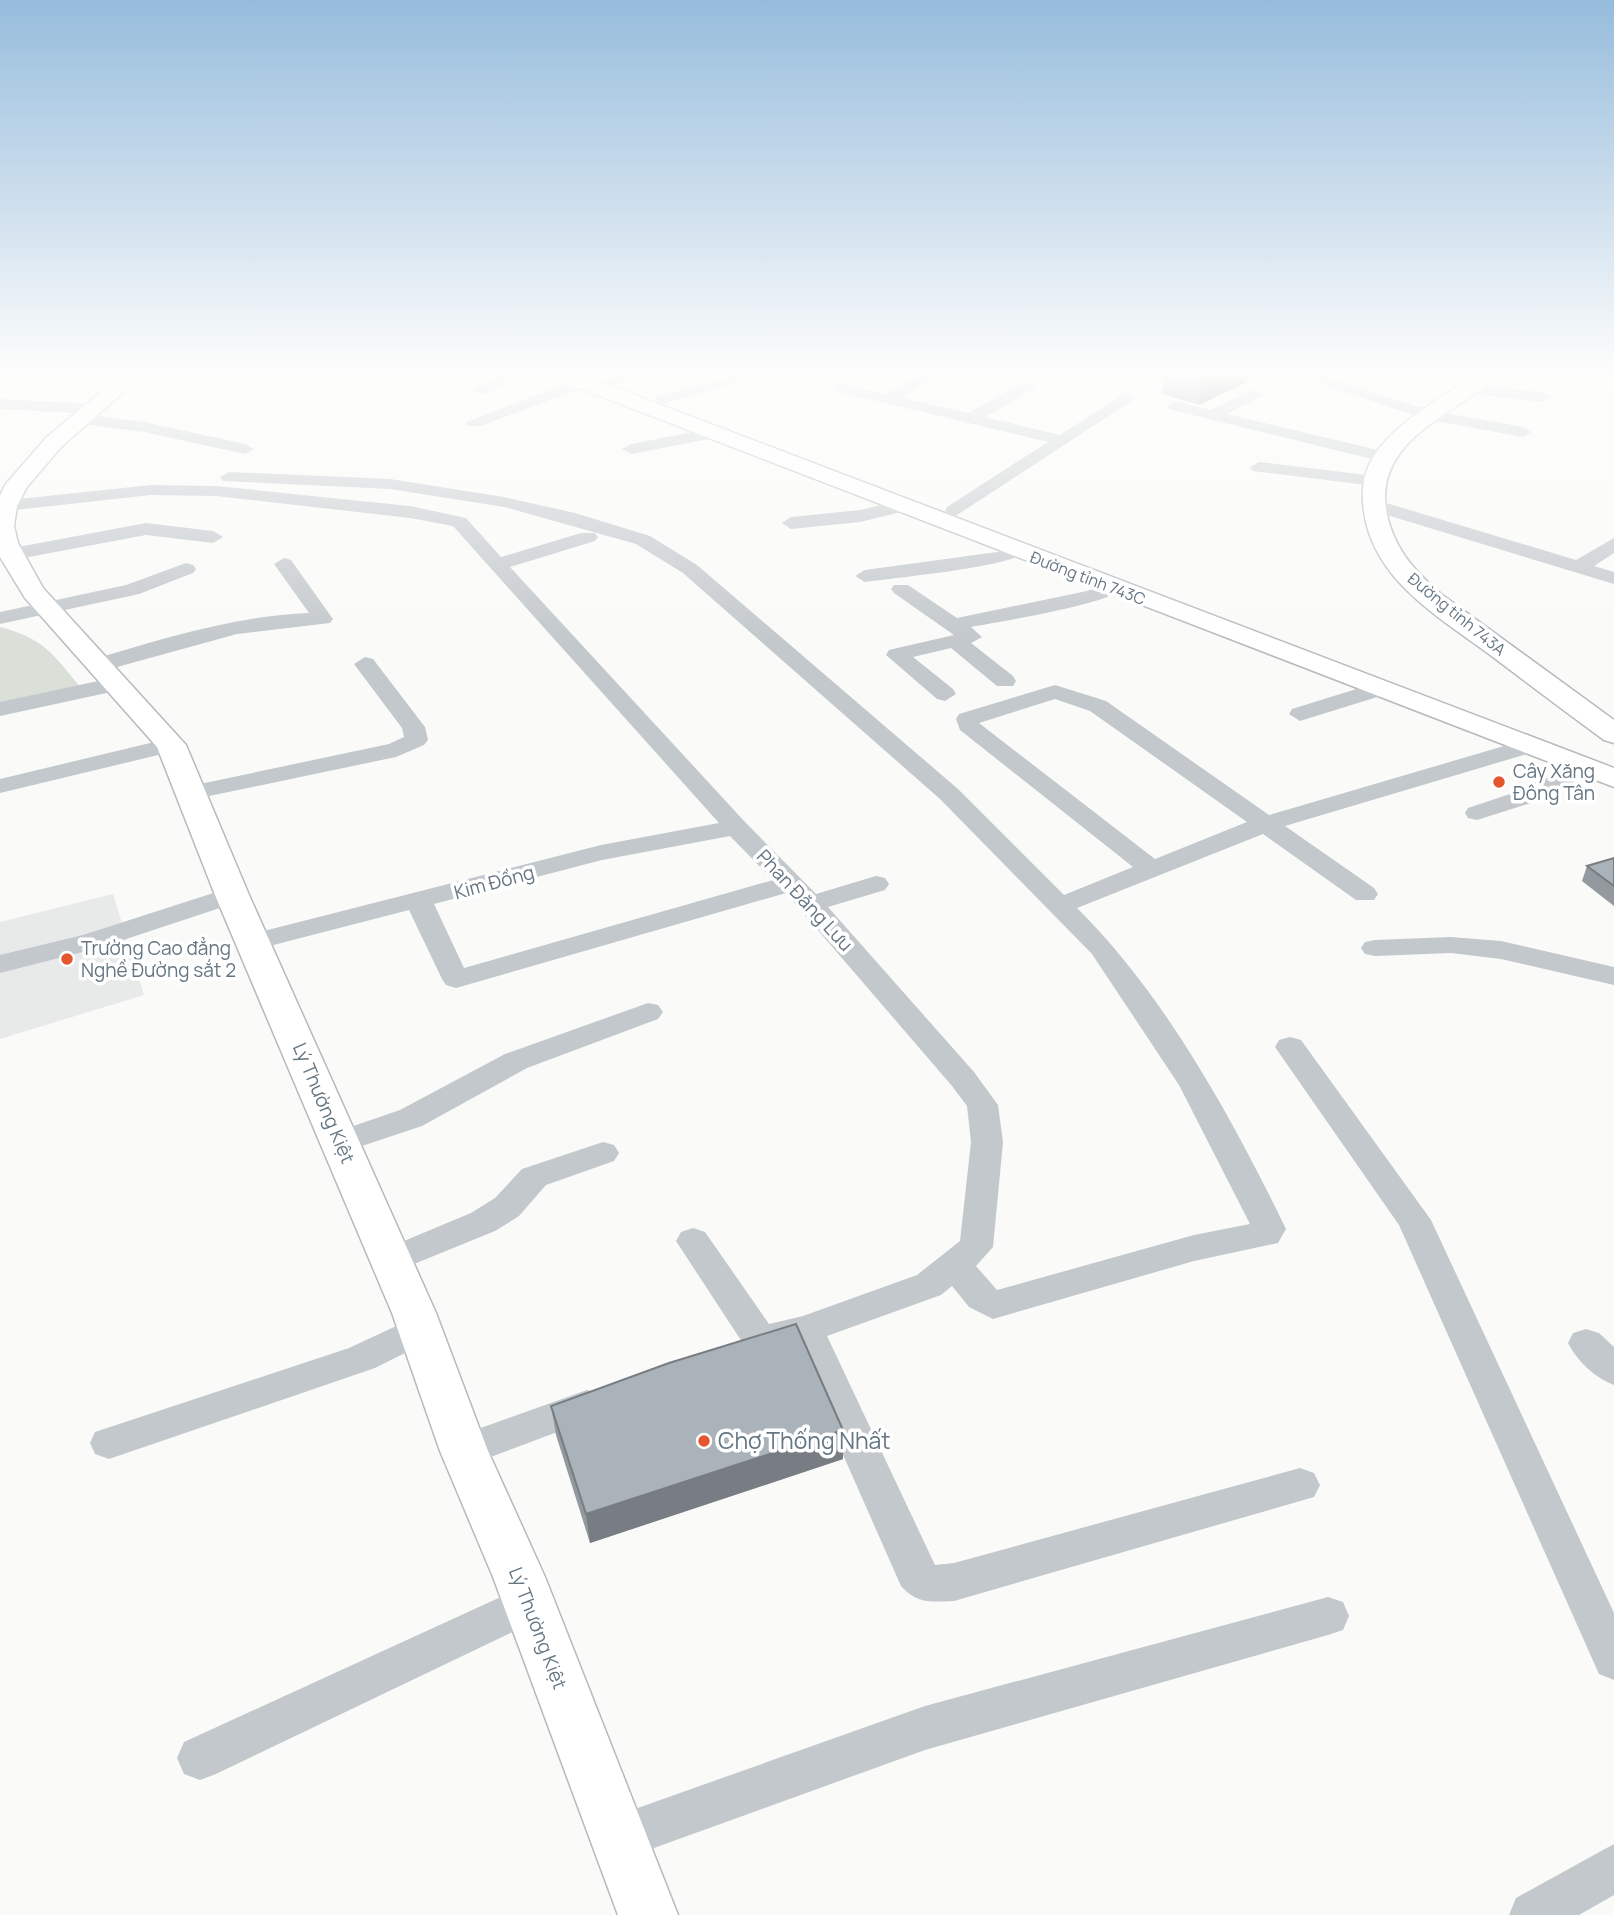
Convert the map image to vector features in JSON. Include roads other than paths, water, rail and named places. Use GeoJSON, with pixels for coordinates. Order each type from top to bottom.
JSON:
{"type":"FeatureCollection","features":[{"type":"Feature","properties":{"kind":"main road"},"geometry":{"type":"LineString","coordinates":[[6,498],[31,464]]}},
{"type":"Feature","properties":{"kind":"main road","name":"Đường tỉnh 743C"},"geometry":{"type":"LineString","coordinates":[[794,464],[1529,746],[1607,761]]}},
{"type":"Feature","properties":{"kind":"main road","name":"Đường tỉnh 743C"},"geometry":{"type":"LineString","coordinates":[[833,464],[1607,761]]}},
{"type":"Feature","properties":{"kind":"main road"},"geometry":{"type":"LineString","coordinates":[[1374,493],[1382,464]]}},
{"type":"Feature","properties":{"kind":"main road","name":"Đường tỉnh 743A"},"geometry":{"type":"LineString","coordinates":[[1374,493],[1388,551],[1415,582],[1607,761]]}},
{"type":"Feature","properties":{"kind":"main road","name":"Lý Thường Kiệt"},"geometry":{"type":"LineString","coordinates":[[6,498],[1,523],[5,541],[21,575],[48,609],[171,745],[232,895],[392,1260],[464,1451],[529,1603],[648,1915]]}},
{"type":"Feature","properties":{"kind":"street"},"geometry":{"type":"LineString","coordinates":[[954,511],[1024,464]]}},
{"type":"Feature","properties":{"kind":"street"},"geometry":{"type":"LineString","coordinates":[[1259,467],[1374,493],[1614,578]]}},
{"type":"Feature","properties":{"kind":"street"},"geometry":{"type":"LineString","coordinates":[[6,498],[202,478],[253,476],[390,484],[504,502],[609,528],[643,540],[690,569],[949,793],[1102,947],[1193,1082],[1238,1164],[1269,1229],[1266,1234],[1194,1248],[993,1304],[981,1297],[954,1264]]}},
{"type":"Feature","properties":{"kind":"street","name":"Phan Đăng Lưu"},"geometry":{"type":"LineString","coordinates":[[6,498],[151,490],[216,491],[372,507],[459,522],[736,827],[802,894],[963,1079],[982,1105],[987,1142],[976,1247],[929,1285],[806,1329],[745,1346],[693,1241]]}},
{"type":"Feature","properties":{"kind":"street"},"geometry":{"type":"LineString","coordinates":[[791,523],[860,516],[902,506]]}},
{"type":"Feature","properties":{"kind":"street"},"geometry":{"type":"LineString","coordinates":[[13,554],[146,529],[213,537]]}},
{"type":"Feature","properties":{"kind":"street"},"geometry":{"type":"LineString","coordinates":[[498,564],[588,537]]}},
{"type":"Feature","properties":{"kind":"street"},"geometry":{"type":"LineString","coordinates":[[1578,567],[1614,544]]}},
{"type":"Feature","properties":{"kind":"street"},"geometry":{"type":"LineString","coordinates":[[865,576],[1000,557],[1017,551]]}},
{"type":"Feature","properties":{"kind":"street"},"geometry":{"type":"LineString","coordinates":[[0,709],[108,675],[237,627],[289,620],[323,619],[284,564]]}},
{"type":"Feature","properties":{"kind":"street"},"geometry":{"type":"LineString","coordinates":[[0,618],[156,583],[186,569]]}},
{"type":"Feature","properties":{"kind":"street"},"geometry":{"type":"LineString","coordinates":[[945,694],[897,655],[954,633],[1113,588]]}},
{"type":"Feature","properties":{"kind":"street"},"geometry":{"type":"LineString","coordinates":[[901,589],[954,633],[1005,681]]}},
{"type":"Feature","properties":{"kind":"street"},"geometry":{"type":"LineString","coordinates":[[190,793],[396,750],[416,740],[413,727],[365,664]]}},
{"type":"Feature","properties":{"kind":"street"},"geometry":{"type":"LineString","coordinates":[[1300,714],[1379,689]]}},
{"type":"Feature","properties":{"kind":"street"},"geometry":{"type":"LineString","coordinates":[[1150,868],[968,725],[967,719],[1055,692],[1098,706],[1365,894]]}},
{"type":"Feature","properties":{"kind":"street"},"geometry":{"type":"LineString","coordinates":[[0,786],[171,745]]}},
{"type":"Feature","properties":{"kind":"street"},"geometry":{"type":"LineString","coordinates":[[1072,901],[1264,825],[1529,746]]}},
{"type":"Feature","properties":{"kind":"street"},"geometry":{"type":"LineString","coordinates":[[1477,813],[1525,797],[1607,761]]}},
{"type":"Feature","properties":{"kind":"street","name":"Kim Đồng"},"geometry":{"type":"LineString","coordinates":[[254,942],[601,853],[736,827]]}},
{"type":"Feature","properties":{"kind":"street"},"geometry":{"type":"LineString","coordinates":[[421,901],[427,923],[456,979],[802,894],[876,884]]}},
{"type":"Feature","properties":{"kind":"street"},"geometry":{"type":"LineString","coordinates":[[0,964],[92,941],[232,895]]}},
{"type":"Feature","properties":{"kind":"street"},"geometry":{"type":"LineString","coordinates":[[1376,948],[1451,945],[1501,950],[1614,976]]}},
{"type":"Feature","properties":{"kind":"street"},"geometry":{"type":"LineString","coordinates":[[341,1142],[411,1118],[516,1061],[648,1012]]}},
{"type":"Feature","properties":{"kind":"street"},"geometry":{"type":"LineString","coordinates":[[1290,1048],[1413,1220],[1614,1660]]}},
{"type":"Feature","properties":{"kind":"street"},"geometry":{"type":"LineString","coordinates":[[392,1260],[483,1222],[507,1207],[534,1177],[603,1153]]}},
{"type":"Feature","properties":{"kind":"street"},"geometry":{"type":"LineString","coordinates":[[109,1443],[362,1357],[420,1329]]}},
{"type":"Feature","properties":{"kind":"street"},"geometry":{"type":"LineString","coordinates":[[806,1329],[916,1573],[926,1584],[954,1582],[1300,1485]]}},
{"type":"Feature","properties":{"kind":"street"},"geometry":{"type":"LineString","coordinates":[[1586,1343],[1614,1370]]}},
{"type":"Feature","properties":{"kind":"street"},"geometry":{"type":"LineString","coordinates":[[464,1451],[615,1394]]}},
{"type":"Feature","properties":{"kind":"street"},"geometry":{"type":"LineString","coordinates":[[200,1758],[529,1603]]}},
{"type":"Feature","properties":{"kind":"street"},"geometry":{"type":"LineString","coordinates":[[618,1838],[925,1728],[1328,1616]]}},
{"type":"Feature","properties":{"kind":"street"},"geometry":{"type":"LineString","coordinates":[[1533,1915],[1614,1868]]}},
{"type":"Feature","properties":{"kind":"place","name":"Cây Xăng Đông Tân"},"geometry":{"type":"Point","coordinates":[1499,782]}},
{"type":"Feature","properties":{"kind":"place","name":"Trường Cao đẳng Nghề Đường sắt 2"},"geometry":{"type":"Point","coordinates":[67,959]}},
{"type":"Feature","properties":{"kind":"place","name":"Chợ Thống Nhất"},"geometry":{"type":"Point","coordinates":[704,1441]}}]}
